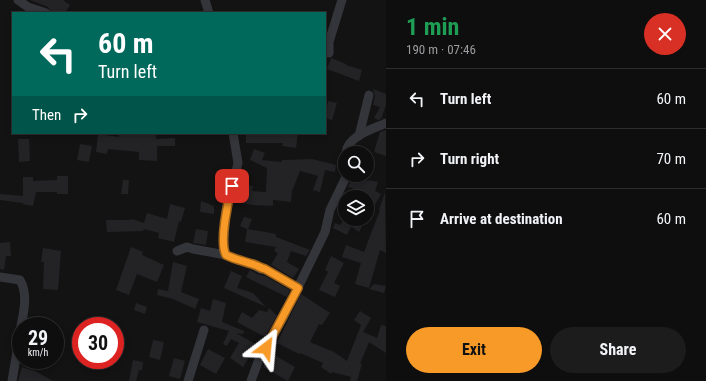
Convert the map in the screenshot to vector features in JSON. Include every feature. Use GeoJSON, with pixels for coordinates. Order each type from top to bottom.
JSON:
{"type":"FeatureCollection","features":[{"type":"Feature","properties":{"kind":"street"},"geometry":{"type":"LineString","coordinates":[[18,0],[28,7],[43,12]]}},
{"type":"Feature","properties":{"kind":"street"},"geometry":{"type":"LineString","coordinates":[[205,0],[209,12]]}},
{"type":"Feature","properties":{"kind":"street"},"geometry":{"type":"LineString","coordinates":[[328,53],[329,42],[342,0]]}},
{"type":"Feature","properties":{"kind":"street"},"geometry":{"type":"LineString","coordinates":[[359,136],[369,95]]}},
{"type":"Feature","properties":{"kind":"street"},"geometry":{"type":"LineString","coordinates":[[348,146],[359,136],[386,123]]}},
{"type":"Feature","properties":{"kind":"street"},"geometry":{"type":"LineString","coordinates":[[226,255],[224,252],[226,210],[238,163],[233,134]]}},
{"type":"Feature","properties":{"kind":"street"},"geometry":{"type":"LineString","coordinates":[[251,381],[259,359],[298,288],[325,232],[330,210],[344,182]]}},
{"type":"Feature","properties":{"kind":"street"},"geometry":{"type":"LineString","coordinates":[[177,251],[187,247],[226,255],[265,269],[298,288]]}},
{"type":"Feature","properties":{"kind":"street"},"geometry":{"type":"LineString","coordinates":[[0,277],[20,280],[24,286],[25,304],[23,317]]}},
{"type":"Feature","properties":{"kind":"street"},"geometry":{"type":"LineString","coordinates":[[188,381],[204,330]]}},
{"type":"Feature","properties":{"kind":"street"},"geometry":{"type":"LineString","coordinates":[[12,381],[14,369]]}},
{"type":"Feature","properties":{"kind":"building"},"geometry":{"type":"Polygon","coordinates":[[[30,0],[63,0],[70,5],[66,12],[51,12],[48,7],[30,0]]]}},
{"type":"Feature","properties":{"kind":"building"},"geometry":{"type":"Polygon","coordinates":[[[331,58],[362,70],[359,81],[327,69],[331,58]]]}},
{"type":"Feature","properties":{"kind":"building"},"geometry":{"type":"Polygon","coordinates":[[[373,89],[386,94],[386,105],[381,119],[378,120],[374,118],[380,107],[373,105],[375,96],[373,89]]]}},
{"type":"Feature","properties":{"kind":"building"},"geometry":{"type":"Polygon","coordinates":[[[328,101],[337,103],[332,120],[326,118],[328,101]]]}},
{"type":"Feature","properties":{"kind":"building"},"geometry":{"type":"Polygon","coordinates":[[[386,130],[386,156],[374,152],[380,132],[386,130]]]}},
{"type":"Feature","properties":{"kind":"building"},"geometry":{"type":"Polygon","coordinates":[[[98,134],[119,137],[119,134],[156,134],[156,139],[175,138],[175,146],[157,146],[157,161],[139,160],[139,152],[108,149],[107,154],[96,152],[98,134]]]}},
{"type":"Feature","properties":{"kind":"building"},"geometry":{"type":"Polygon","coordinates":[[[246,134],[298,134],[296,148],[282,146],[283,143],[246,143],[246,134]]]}},
{"type":"Feature","properties":{"kind":"building"},"geometry":{"type":"Polygon","coordinates":[[[18,139],[29,139],[30,161],[19,162],[18,139]]]}},
{"type":"Feature","properties":{"kind":"building"},"geometry":{"type":"Polygon","coordinates":[[[80,144],[92,146],[89,162],[77,160],[80,144]]]}},
{"type":"Feature","properties":{"kind":"building"},"geometry":{"type":"Polygon","coordinates":[[[254,149],[265,153],[262,160],[282,162],[282,160],[312,159],[336,165],[335,172],[325,170],[320,192],[313,190],[318,176],[300,171],[292,191],[291,202],[273,200],[273,206],[234,202],[239,184],[253,186],[252,191],[266,192],[267,168],[250,160],[254,149]]]}},
{"type":"Feature","properties":{"kind":"building"},"geometry":{"type":"Polygon","coordinates":[[[57,176],[68,176],[68,194],[57,194],[57,192],[36,192],[33,206],[0,200],[0,194],[23,196],[23,177],[33,177],[33,181],[57,180],[57,176]]]}},
{"type":"Feature","properties":{"kind":"building"},"geometry":{"type":"Polygon","coordinates":[[[123,180],[129,180],[128,194],[121,194],[123,180]]]}},
{"type":"Feature","properties":{"kind":"building"},"geometry":{"type":"Polygon","coordinates":[[[350,182],[378,182],[375,191],[381,194],[374,206],[374,190],[358,190],[348,187],[350,182]]]}},
{"type":"Feature","properties":{"kind":"building"},"geometry":{"type":"Polygon","coordinates":[[[385,192],[386,253],[380,250],[369,288],[355,284],[361,263],[342,257],[346,245],[364,252],[385,192]]]}},
{"type":"Feature","properties":{"kind":"building"},"geometry":{"type":"Polygon","coordinates":[[[201,201],[214,206],[214,214],[200,212],[201,201]]]}},
{"type":"Feature","properties":{"kind":"building"},"geometry":{"type":"Polygon","coordinates":[[[170,204],[185,208],[181,222],[179,221],[174,242],[158,238],[159,233],[144,229],[143,231],[107,232],[106,220],[132,219],[144,223],[147,213],[167,219],[170,204]]]}},
{"type":"Feature","properties":{"kind":"building"},"geometry":{"type":"Polygon","coordinates":[[[244,217],[252,219],[248,229],[276,234],[276,237],[310,250],[306,256],[291,251],[287,262],[299,269],[293,278],[271,265],[278,253],[274,251],[276,247],[245,242],[247,229],[240,226],[244,217]]]}},
{"type":"Feature","properties":{"kind":"building"},"geometry":{"type":"Polygon","coordinates":[[[335,223],[338,224],[338,226],[362,226],[359,232],[351,227],[347,235],[333,228],[335,223]]]}},
{"type":"Feature","properties":{"kind":"building"},"geometry":{"type":"Polygon","coordinates":[[[196,229],[208,231],[206,245],[193,243],[196,229]]]}},
{"type":"Feature","properties":{"kind":"building"},"geometry":{"type":"Polygon","coordinates":[[[10,242],[11,256],[6,256],[4,270],[0,269],[0,243],[10,242]]]}},
{"type":"Feature","properties":{"kind":"building"},"geometry":{"type":"Polygon","coordinates":[[[131,247],[143,252],[142,255],[164,265],[157,282],[137,274],[129,295],[116,290],[131,247]]]}},
{"type":"Feature","properties":{"kind":"building"},"geometry":{"type":"Polygon","coordinates":[[[43,248],[61,251],[58,290],[43,289],[44,262],[41,262],[43,248]]]}},
{"type":"Feature","properties":{"kind":"building"},"geometry":{"type":"Polygon","coordinates":[[[331,256],[344,263],[334,283],[340,286],[335,297],[319,290],[328,272],[325,270],[331,256]]]}},
{"type":"Feature","properties":{"kind":"building"},"geometry":{"type":"Polygon","coordinates":[[[173,262],[187,266],[181,292],[199,299],[195,309],[173,299],[157,295],[158,289],[168,291],[173,262]]]}},
{"type":"Feature","properties":{"kind":"building"},"geometry":{"type":"Polygon","coordinates":[[[250,270],[265,276],[290,290],[287,297],[246,277],[250,270]]]}},
{"type":"Feature","properties":{"kind":"building"},"geometry":{"type":"Polygon","coordinates":[[[231,271],[242,276],[237,288],[253,293],[266,307],[224,288],[231,271]]]}},
{"type":"Feature","properties":{"kind":"building"},"geometry":{"type":"Polygon","coordinates":[[[374,284],[386,286],[384,293],[369,289],[374,284]]]}},
{"type":"Feature","properties":{"kind":"building"},"geometry":{"type":"Polygon","coordinates":[[[301,294],[330,313],[322,325],[319,324],[310,342],[331,350],[347,361],[361,325],[354,320],[360,311],[371,318],[363,332],[377,338],[381,325],[386,326],[386,353],[369,342],[360,364],[362,364],[357,381],[350,381],[351,377],[332,372],[331,374],[321,367],[323,363],[300,353],[299,354],[277,343],[301,294]]]}},
{"type":"Feature","properties":{"kind":"building"},"geometry":{"type":"Polygon","coordinates":[[[213,299],[226,303],[222,322],[244,331],[243,334],[236,333],[257,345],[243,367],[230,358],[239,343],[231,339],[227,346],[223,344],[229,331],[197,322],[201,308],[210,311],[213,299]]]}},
{"type":"Feature","properties":{"kind":"building"},"geometry":{"type":"Polygon","coordinates":[[[136,303],[147,307],[145,314],[134,310],[136,303]]]}},
{"type":"Feature","properties":{"kind":"building"},"geometry":{"type":"Polygon","coordinates":[[[269,308],[277,316],[265,337],[237,322],[242,312],[252,318],[259,310],[267,312],[269,308]]]}},
{"type":"Feature","properties":{"kind":"building"},"geometry":{"type":"Polygon","coordinates":[[[153,340],[164,342],[160,360],[149,357],[153,340]]]}},
{"type":"Feature","properties":{"kind":"building"},"geometry":{"type":"Polygon","coordinates":[[[208,349],[225,358],[216,374],[200,365],[208,349]]]}},
{"type":"Feature","properties":{"kind":"building"},"geometry":{"type":"Polygon","coordinates":[[[271,353],[295,367],[288,381],[263,367],[271,353]]]}},
{"type":"Feature","properties":{"kind":"building"},"geometry":{"type":"Polygon","coordinates":[[[174,358],[185,361],[180,379],[169,376],[174,358]]]}},
{"type":"Feature","properties":{"kind":"building"},"geometry":{"type":"Polygon","coordinates":[[[133,360],[143,362],[142,370],[139,370],[136,381],[129,381],[133,360]]]}},
{"type":"Feature","properties":{"kind":"building"},"geometry":{"type":"Polygon","coordinates":[[[21,369],[28,369],[53,381],[18,381],[21,369]]]}},
{"type":"Feature","properties":{"kind":"route"},"geometry":{"type":"LineString","coordinates":[[232,186],[226,210],[224,252],[226,255],[265,269],[298,288],[266,348]]}}]}
